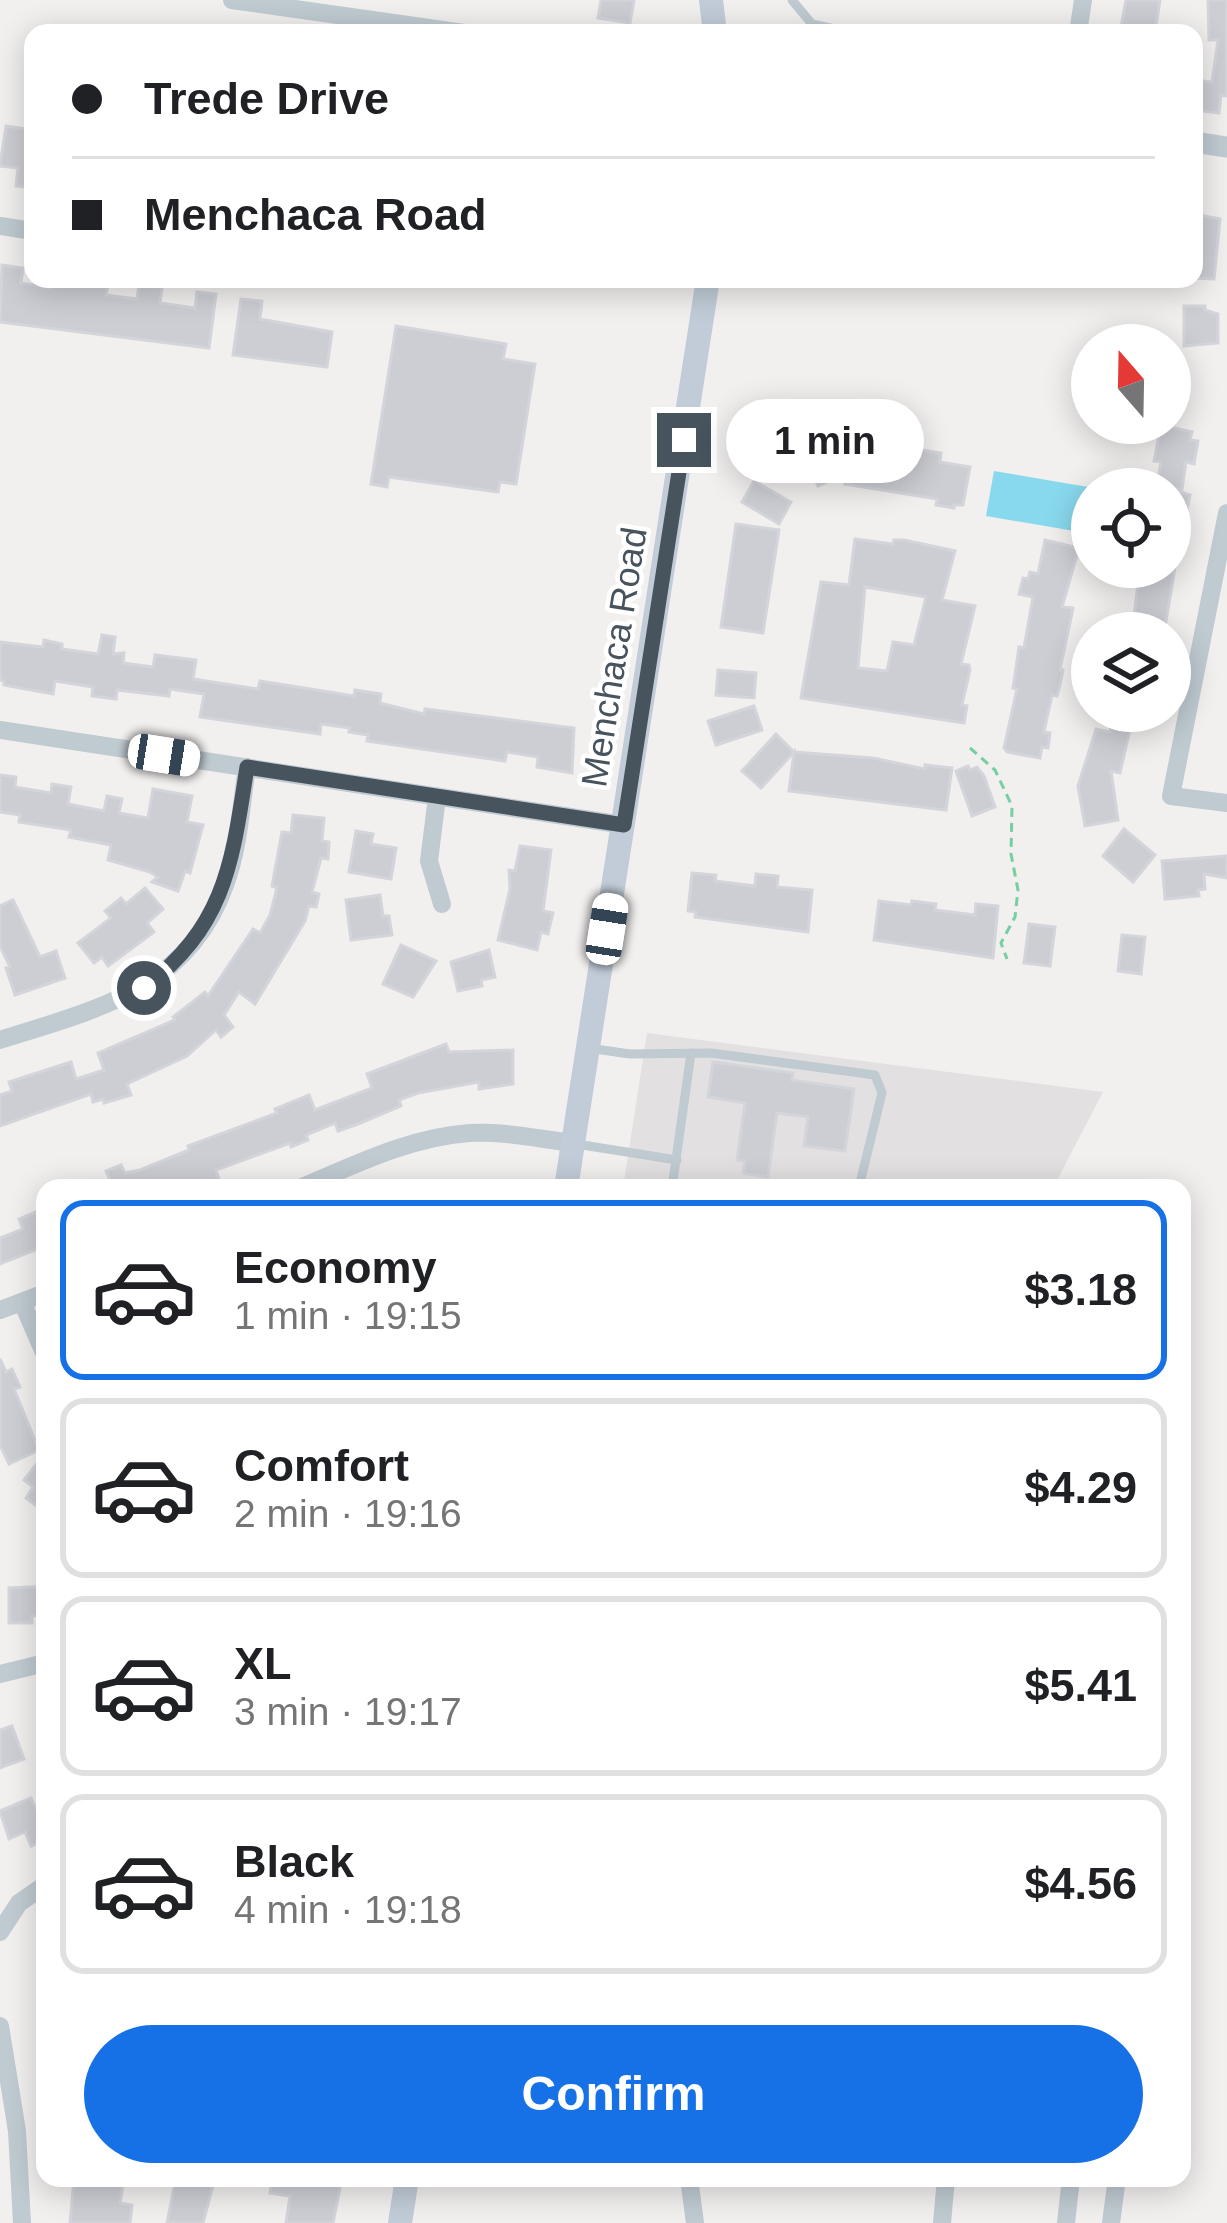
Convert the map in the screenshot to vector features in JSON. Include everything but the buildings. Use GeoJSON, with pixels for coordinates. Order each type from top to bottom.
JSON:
{"type":"FeatureCollection","features":[{"type":"Feature","properties":{"kind":"main road","name":"Menchaca Road"},"geometry":{"type":"LineString","coordinates":[[567,1179],[707,288]]}},
{"type":"Feature","properties":{"kind":"main road"},"geometry":{"type":"LineString","coordinates":[[400,2223],[406,2187]]}},
{"type":"Feature","properties":{"kind":"street"},"geometry":{"type":"LineString","coordinates":[[232,0],[401,24]]}},
{"type":"Feature","properties":{"kind":"street"},"geometry":{"type":"LineString","coordinates":[[1227,513],[1171,796],[1227,803]]}},
{"type":"Feature","properties":{"kind":"street"},"geometry":{"type":"LineString","coordinates":[[0,730],[624,825]]}},
{"type":"Feature","properties":{"kind":"street"},"geometry":{"type":"LineString","coordinates":[[0,1040],[118,1001],[144,988],[186,950],[224,888],[234,856],[247,767]]}},
{"type":"Feature","properties":{"kind":"street"},"geometry":{"type":"LineString","coordinates":[[437,797],[429,861],[442,904]]}},
{"type":"Feature","properties":{"kind":"street"},"geometry":{"type":"LineString","coordinates":[[344,1179],[410,1144],[449,1135],[498,1133],[573,1144]]}},
{"type":"Feature","properties":{"kind":"street"},"geometry":{"type":"LineString","coordinates":[[0,1310],[36,1297]]}},
{"type":"Feature","properties":{"kind":"street"},"geometry":{"type":"LineString","coordinates":[[22,1302],[36,1334]]}},
{"type":"Feature","properties":{"kind":"street"},"geometry":{"type":"LineString","coordinates":[[0,1674],[36,1665]]}},
{"type":"Feature","properties":{"kind":"street"},"geometry":{"type":"LineString","coordinates":[[0,1932],[19,1903],[36,1891]]}},
{"type":"Feature","properties":{"kind":"street"},"geometry":{"type":"LineString","coordinates":[[0,2026],[17,2131],[22,2223]]}},
{"type":"Feature","properties":{"kind":"street"},"geometry":{"type":"LineString","coordinates":[[690,2187],[694,2223]]}},
{"type":"Feature","properties":{"kind":"street"},"geometry":{"type":"LineString","coordinates":[[942,2223],[945,2187]]}},
{"type":"Feature","properties":{"kind":"street"},"geometry":{"type":"LineString","coordinates":[[1066,2223],[1070,2187]]}},
{"type":"Feature","properties":{"kind":"street"},"geometry":{"type":"LineString","coordinates":[[1111,2223],[1116,2187]]}},
{"type":"Feature","properties":{"kind":"lane"},"geometry":{"type":"LineString","coordinates":[[792,0],[812,24]]}},
{"type":"Feature","properties":{"kind":"lane"},"geometry":{"type":"LineString","coordinates":[[588,1048],[630,1054],[691,1053],[875,1075],[882,1093],[861,1179]]}},
{"type":"Feature","properties":{"kind":"lane"},"geometry":{"type":"LineString","coordinates":[[674,1179],[691,1053]]}},
{"type":"Feature","properties":{"kind":"lane"},"geometry":{"type":"LineString","coordinates":[[573,1144],[677,1160]]}},
{"type":"Feature","properties":{"kind":"path"},"geometry":{"type":"LineString","coordinates":[[970,748],[995,770],[1012,806],[1011,854],[1018,890],[1015,917],[1001,943],[1007,959]]}},
{"type":"Feature","properties":{"kind":"shaded area"},"geometry":{"type":"Polygon","coordinates":[[[647,1033],[1103,1092],[1058,1179],[624,1179],[647,1033]]]}},
{"type":"Feature","properties":{"kind":"water"},"geometry":{"type":"Polygon","coordinates":[[[994,471],[1071,484],[1071,530],[986,516],[994,471]]]}},
{"type":"Feature","properties":{"kind":"route"},"geometry":{"type":"LineString","coordinates":[[144,988],[169,969],[214,910],[234,856],[247,767],[624,825],[684,440]]}}]}
